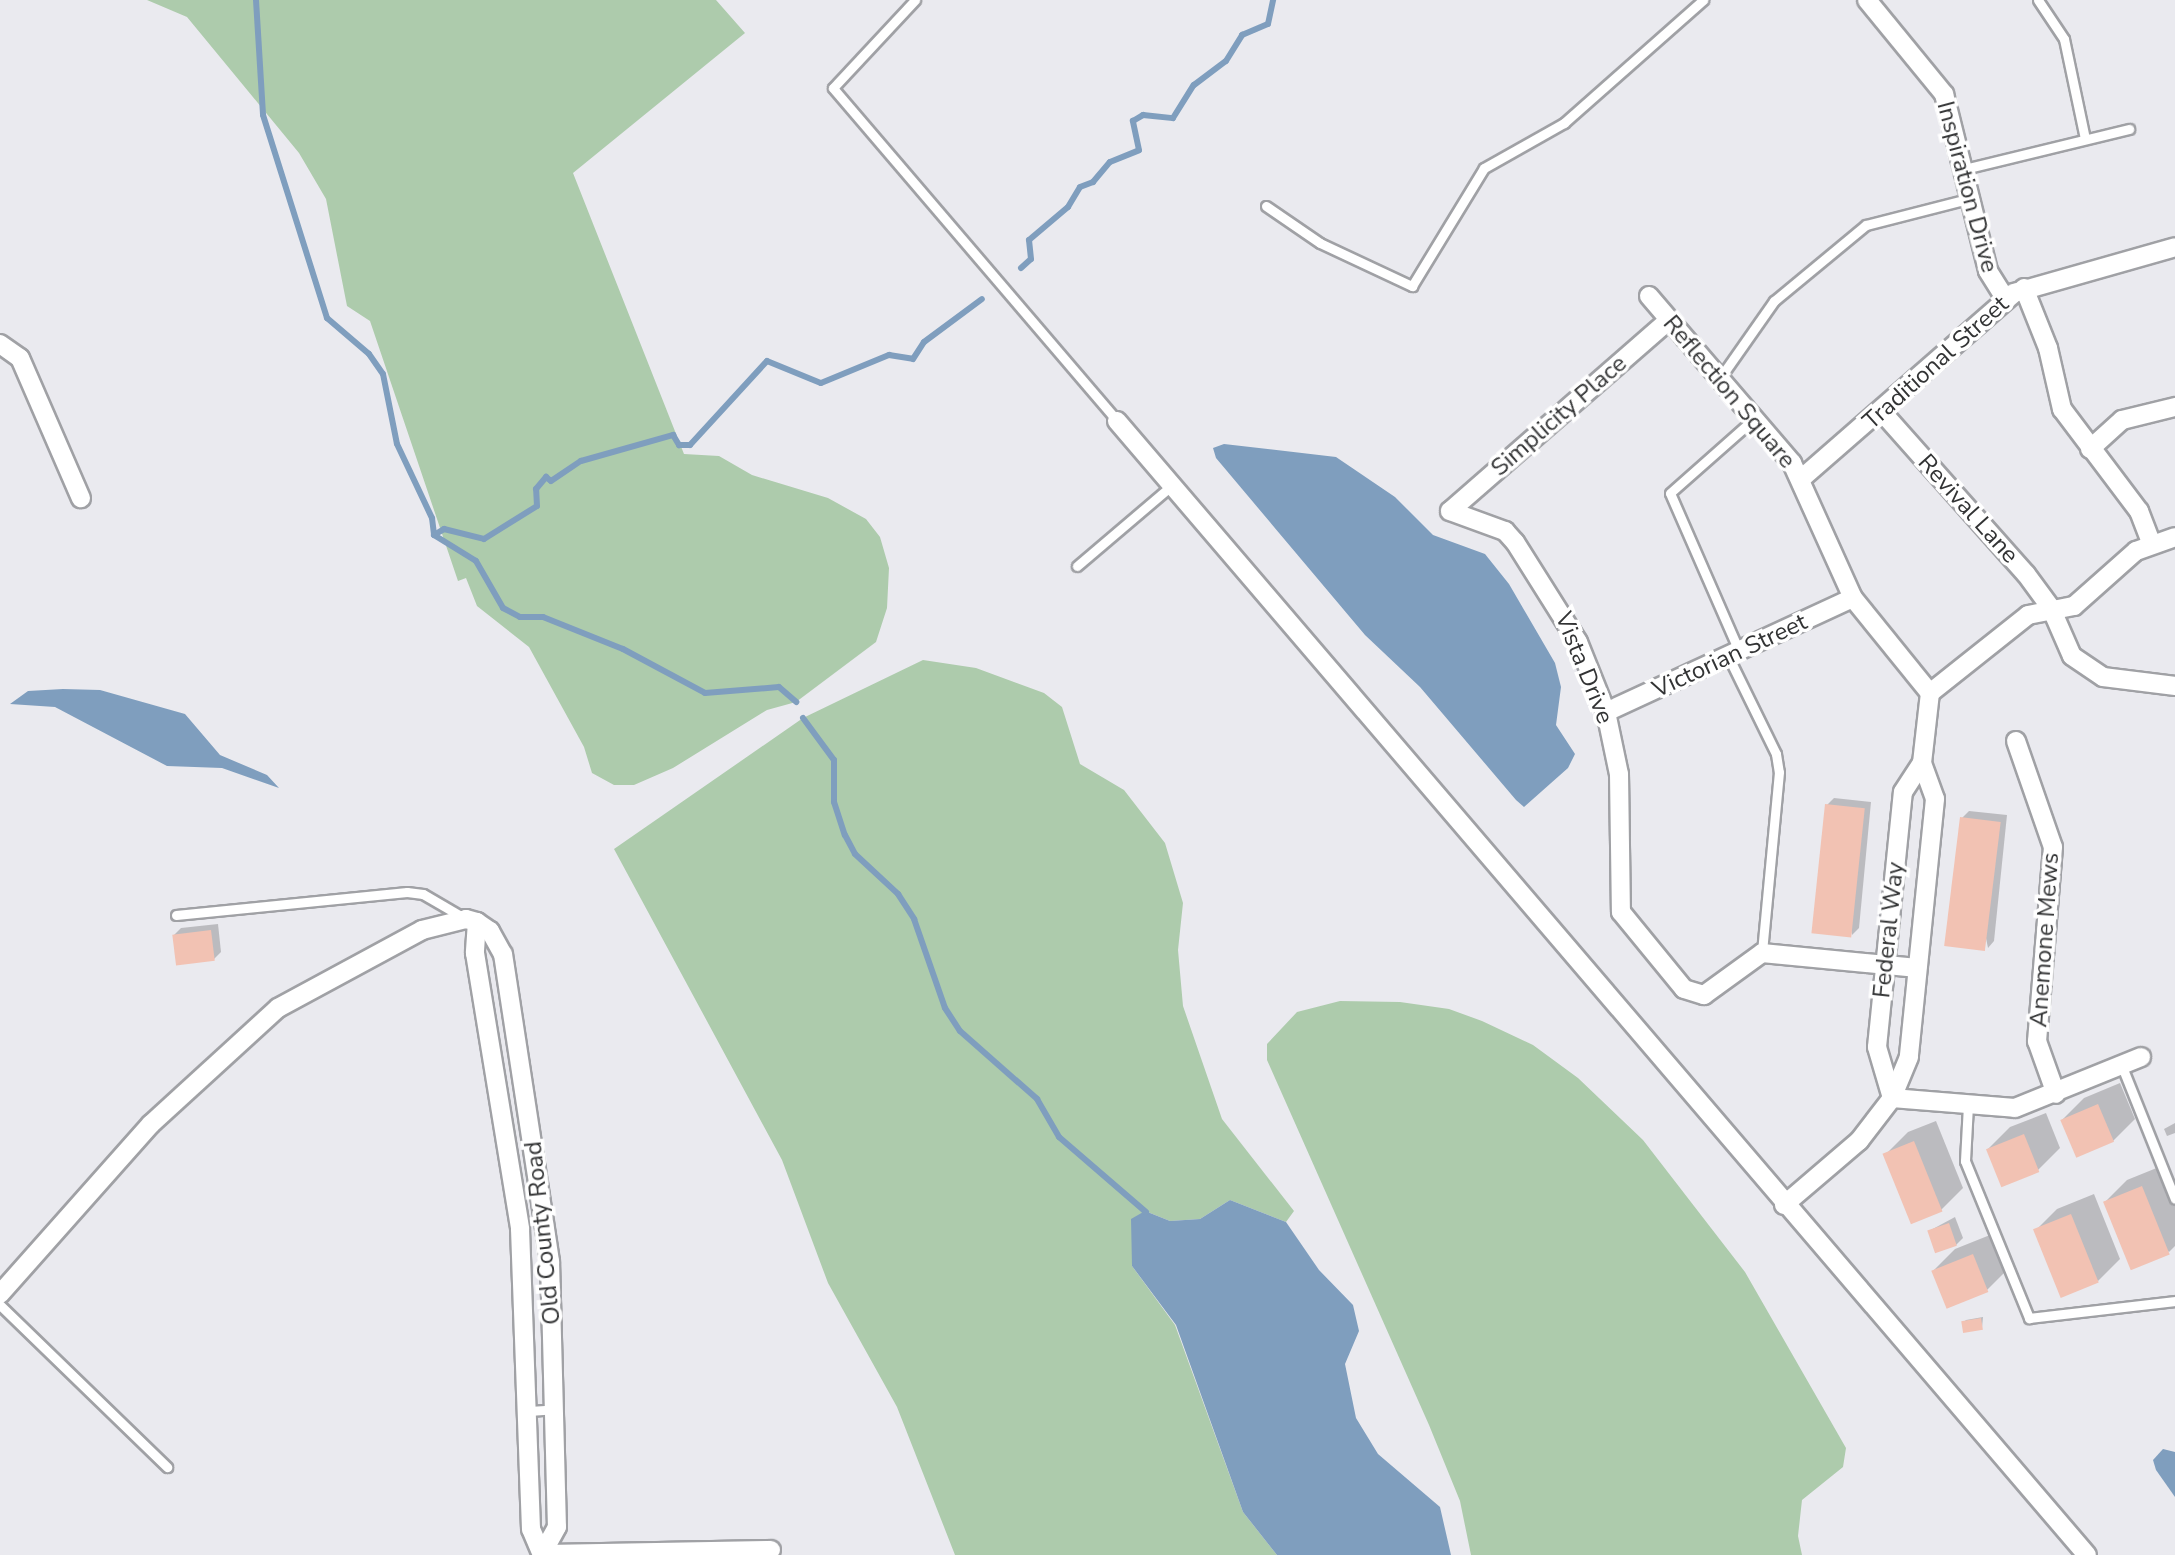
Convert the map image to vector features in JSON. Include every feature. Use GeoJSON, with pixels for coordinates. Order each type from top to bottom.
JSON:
{"type":"FeatureCollection","features":[{"type":"Feature","properties":{"kind":"street","name":"Inspiration Drive"},"geometry":{"type":"LineString","coordinates":[[1867,0],[1944,94],[1988,271],[2006,300]]}},
{"type":"Feature","properties":{"kind":"street","name":"Traditional Street"},"geometry":{"type":"LineString","coordinates":[[1802,478],[1882,412],[2006,300],[2024,288],[2175,247]]}},
{"type":"Feature","properties":{"kind":"street"},"geometry":{"type":"LineString","coordinates":[[2024,288],[2048,348],[2062,409],[2139,511],[2151,543]]}},
{"type":"Feature","properties":{"kind":"street","name":"Reflection Square"},"geometry":{"type":"LineString","coordinates":[[1649,296],[1756,417],[1802,478],[1853,598],[1930,693]]}},
{"type":"Feature","properties":{"kind":"street","name":"Simplicity Place"},"geometry":{"type":"LineString","coordinates":[[1450,511],[1668,321]]}},
{"type":"Feature","properties":{"kind":"street"},"geometry":{"type":"LineString","coordinates":[[0,344],[20,358],[81,498]]}},
{"type":"Feature","properties":{"kind":"street"},"geometry":{"type":"LineString","coordinates":[[2090,449],[2122,420],[2175,407]]}},
{"type":"Feature","properties":{"kind":"street","name":"Revival Lane"},"geometry":{"type":"LineString","coordinates":[[1882,412],[2051,608],[2067,649],[2083,666],[2103,677],[2175,686]]}},
{"type":"Feature","properties":{"kind":"street"},"geometry":{"type":"LineString","coordinates":[[1117,421],[1784,1205],[2087,1555]]}},
{"type":"Feature","properties":{"kind":"street","name":"Vista Drive"},"geometry":{"type":"LineString","coordinates":[[1450,511],[1505,531],[1525,554],[1568,621],[1606,712],[1620,785],[1623,918],[1695,996],[1712,991],[1762,953]]}},
{"type":"Feature","properties":{"kind":"street"},"geometry":{"type":"LineString","coordinates":[[1930,693],[2028,615],[2082,601],[2151,543],[2175,537]]}},
{"type":"Feature","properties":{"kind":"street","name":"Victorian Street"},"geometry":{"type":"LineString","coordinates":[[1606,712],[1853,598]]}},
{"type":"Feature","properties":{"kind":"street","name":"Federal Way"},"geometry":{"type":"LineString","coordinates":[[1784,1205],[1859,1141],[1892,1098],[1909,1057],[1935,799],[1922,763],[1930,693]]}},
{"type":"Feature","properties":{"kind":"street","name":"Anemone Mews"},"geometry":{"type":"LineString","coordinates":[[2016,741],[2053,847],[2037,1041],[2056,1094]]}},
{"type":"Feature","properties":{"kind":"street","name":"Federal Way"},"geometry":{"type":"LineString","coordinates":[[1892,1098],[1877,1057],[1885,965],[1903,792],[1922,763]]}},
{"type":"Feature","properties":{"kind":"street"},"geometry":{"type":"LineString","coordinates":[[0,1294],[151,1124],[268,1017],[358,960],[422,930],[472,920]]}},
{"type":"Feature","properties":{"kind":"street","name":"Old County Road"},"geometry":{"type":"LineString","coordinates":[[472,920],[497,940],[503,954],[550,1261],[557,1527],[542,1554]]}},
{"type":"Feature","properties":{"kind":"street","name":"Old County Road"},"geometry":{"type":"LineString","coordinates":[[472,920],[521,1244],[530,1411],[531,1529],[542,1554]]}},
{"type":"Feature","properties":{"kind":"street"},"geometry":{"type":"LineString","coordinates":[[1762,953],[1917,968]]}},
{"type":"Feature","properties":{"kind":"street"},"geometry":{"type":"LineString","coordinates":[[1892,1098],[2015,1108],[2056,1094],[2141,1057]]}},
{"type":"Feature","properties":{"kind":"street"},"geometry":{"type":"LineString","coordinates":[[542,1554],[771,1550]]}},
{"type":"Feature","properties":{"kind":"lane"},"geometry":{"type":"LineString","coordinates":[[915,0],[833,88],[1117,421]]}},
{"type":"Feature","properties":{"kind":"lane"},"geometry":{"type":"LineString","coordinates":[[1266,206],[1320,243],[1412,286],[1484,168],[1564,123],[1703,0]]}},
{"type":"Feature","properties":{"kind":"lane"},"geometry":{"type":"LineString","coordinates":[[2038,0],[2064,39],[2085,139]]}},
{"type":"Feature","properties":{"kind":"lane"},"geometry":{"type":"LineString","coordinates":[[1964,169],[2129,129]]}},
{"type":"Feature","properties":{"kind":"lane"},"geometry":{"type":"LineString","coordinates":[[1720,378],[1774,301],[1866,225],[1971,198]]}},
{"type":"Feature","properties":{"kind":"lane"},"geometry":{"type":"LineString","coordinates":[[1756,417],[1670,493],[1776,754],[1779,772],[1762,953]]}},
{"type":"Feature","properties":{"kind":"lane"},"geometry":{"type":"LineString","coordinates":[[1077,566],[1171,486]]}},
{"type":"Feature","properties":{"kind":"lane"},"geometry":{"type":"LineString","coordinates":[[176,915],[407,892],[423,894],[472,920]]}},
{"type":"Feature","properties":{"kind":"lane"},"geometry":{"type":"LineString","coordinates":[[2121,1064],[2175,1199]]}},
{"type":"Feature","properties":{"kind":"lane"},"geometry":{"type":"LineString","coordinates":[[1968,1105],[1965,1161],[2029,1318],[2175,1301]]}},
{"type":"Feature","properties":{"kind":"lane"},"geometry":{"type":"LineString","coordinates":[[507,1143],[532,1137]]}},
{"type":"Feature","properties":{"kind":"lane"},"geometry":{"type":"LineString","coordinates":[[0,1305],[167,1467]]}},
{"type":"Feature","properties":{"kind":"lane"},"geometry":{"type":"LineString","coordinates":[[530,1411],[556,1409]]}},
{"type":"Feature","properties":{"kind":"green space"},"geometry":{"type":"Polygon","coordinates":[[[147,0],[716,0],[745,33],[573,173],[684,454],[719,456],[752,475],[828,498],[866,519],[880,537],[889,568],[887,608],[876,642],[796,702],[767,710],[673,768],[634,785],[614,785],[592,773],[584,747],[529,647],[477,606],[466,578],[458,581],[370,321],[347,306],[326,199],[299,153],[187,17],[147,0]]]}},
{"type":"Feature","properties":{"kind":"green space"},"geometry":{"type":"Polygon","coordinates":[[[923,660],[976,668],[1044,693],[1062,707],[1080,764],[1124,790],[1165,843],[1183,903],[1178,950],[1183,1006],[1222,1119],[1294,1211],[1286,1222],[1230,1200],[1200,1219],[1170,1221],[1145,1211],[1132,1266],[1175,1325],[1243,1512],[1277,1555],[955,1555],[897,1407],[828,1283],[782,1160],[614,849],[803,718],[923,660]]]}},
{"type":"Feature","properties":{"kind":"green space"},"geometry":{"type":"Polygon","coordinates":[[[1340,1001],[1400,1002],[1449,1009],[1482,1021],[1533,1045],[1578,1078],[1643,1140],[1745,1272],[1846,1448],[1843,1467],[1802,1500],[1798,1536],[1802,1555],[1471,1555],[1460,1501],[1429,1425],[1267,1060],[1267,1044],[1297,1012],[1340,1001]]]}},
{"type":"Feature","properties":{"kind":"water"},"geometry":{"type":"Polygon","coordinates":[[[1224,444],[1336,457],[1395,497],[1433,535],[1485,554],[1509,584],[1555,663],[1561,687],[1556,725],[1575,754],[1568,768],[1524,807],[1516,800],[1420,687],[1365,635],[1216,458],[1213,448],[1224,444]]]}},
{"type":"Feature","properties":{"kind":"water"},"geometry":{"type":"Polygon","coordinates":[[[100,690],[185,714],[220,755],[267,775],[279,788],[222,768],[167,766],[55,707],[10,704],[28,691],[100,690]]]}},
{"type":"Feature","properties":{"kind":"water"},"geometry":{"type":"Polygon","coordinates":[[[1230,1200],[1286,1222],[1319,1270],[1353,1305],[1359,1331],[1345,1364],[1356,1418],[1378,1454],[1440,1507],[1451,1555],[1277,1555],[1243,1512],[1176,1325],[1132,1266],[1131,1219],[1145,1211],[1170,1221],[1200,1219],[1230,1200]]]}},
{"type":"Feature","properties":{"kind":"water"},"geometry":{"type":"Polygon","coordinates":[[[2163,1449],[2175,1452],[2175,1497],[2156,1470],[2153,1460],[2163,1449]]]}},
{"type":"Feature","properties":{"kind":"building"},"geometry":{"type":"Polygon","coordinates":[[[1825,804],[1865,808],[1851,937],[1811,933],[1825,804]]]}},
{"type":"Feature","properties":{"kind":"building"},"geometry":{"type":"Polygon","coordinates":[[[1960,817],[2001,822],[1985,951],[1944,946],[1960,817]]]}},
{"type":"Feature","properties":{"kind":"building"},"geometry":{"type":"Polygon","coordinates":[[[211,930],[215,961],[176,966],[172,935],[211,930]]]}},
{"type":"Feature","properties":{"kind":"building"},"geometry":{"type":"Polygon","coordinates":[[[2098,1104],[2114,1142],[2076,1158],[2060,1120],[2098,1104]]]}},
{"type":"Feature","properties":{"kind":"building"},"geometry":{"type":"Polygon","coordinates":[[[2024,1134],[2039,1172],[2001,1187],[1986,1149],[2024,1134]]]}},
{"type":"Feature","properties":{"kind":"building"},"geometry":{"type":"Polygon","coordinates":[[[1914,1141],[1942,1211],[1911,1224],[1882,1154],[1914,1141]]]}},
{"type":"Feature","properties":{"kind":"building"},"geometry":{"type":"Polygon","coordinates":[[[2142,1186],[2170,1255],[2131,1270],[2103,1202],[2142,1186]]]}},
{"type":"Feature","properties":{"kind":"building"},"geometry":{"type":"Polygon","coordinates":[[[2071,1214],[2099,1283],[2061,1298],[2033,1229],[2071,1214]]]}},
{"type":"Feature","properties":{"kind":"building"},"geometry":{"type":"Polygon","coordinates":[[[1949,1223],[1957,1246],[1935,1253],[1927,1230],[1949,1223]]]}},
{"type":"Feature","properties":{"kind":"building"},"geometry":{"type":"Polygon","coordinates":[[[1973,1254],[1988,1292],[1947,1309],[1931,1271],[1973,1254]]]}},
{"type":"Feature","properties":{"kind":"building"},"geometry":{"type":"Polygon","coordinates":[[[1981,1318],[1983,1330],[1963,1333],[1961,1321],[1981,1318]]]}},
{"type":"Feature","properties":{"kind":"waterway"},"geometry":{"type":"LineString","coordinates":[[256,0],[263,115],[327,318],[369,354],[383,374],[397,444],[432,518],[434,535],[476,561],[503,608],[520,617],[543,617],[623,649],[705,693],[779,687],[796,702]]}},
{"type":"Feature","properties":{"kind":"waterway"},"geometry":{"type":"LineString","coordinates":[[1021,268],[1031,259],[1029,240],[1068,207],[1080,187],[1093,182],[1110,162],[1139,150],[1133,121],[1143,115],[1173,118],[1194,85],[1226,61],[1242,35],[1268,24],[1273,0]]}},
{"type":"Feature","properties":{"kind":"waterway"},"geometry":{"type":"LineString","coordinates":[[434,535],[444,529],[484,539],[537,506],[536,489],[546,477],[551,481],[581,461],[673,435],[679,445],[690,445],[767,361],[821,383],[889,355],[913,359],[924,342],[982,299]]}},
{"type":"Feature","properties":{"kind":"waterway"},"geometry":{"type":"LineString","coordinates":[[803,718],[834,760],[834,802],[845,835],[855,854],[898,894],[914,919],[945,1008],[960,1031],[1037,1099],[1059,1137],[1146,1212]]}}]}
